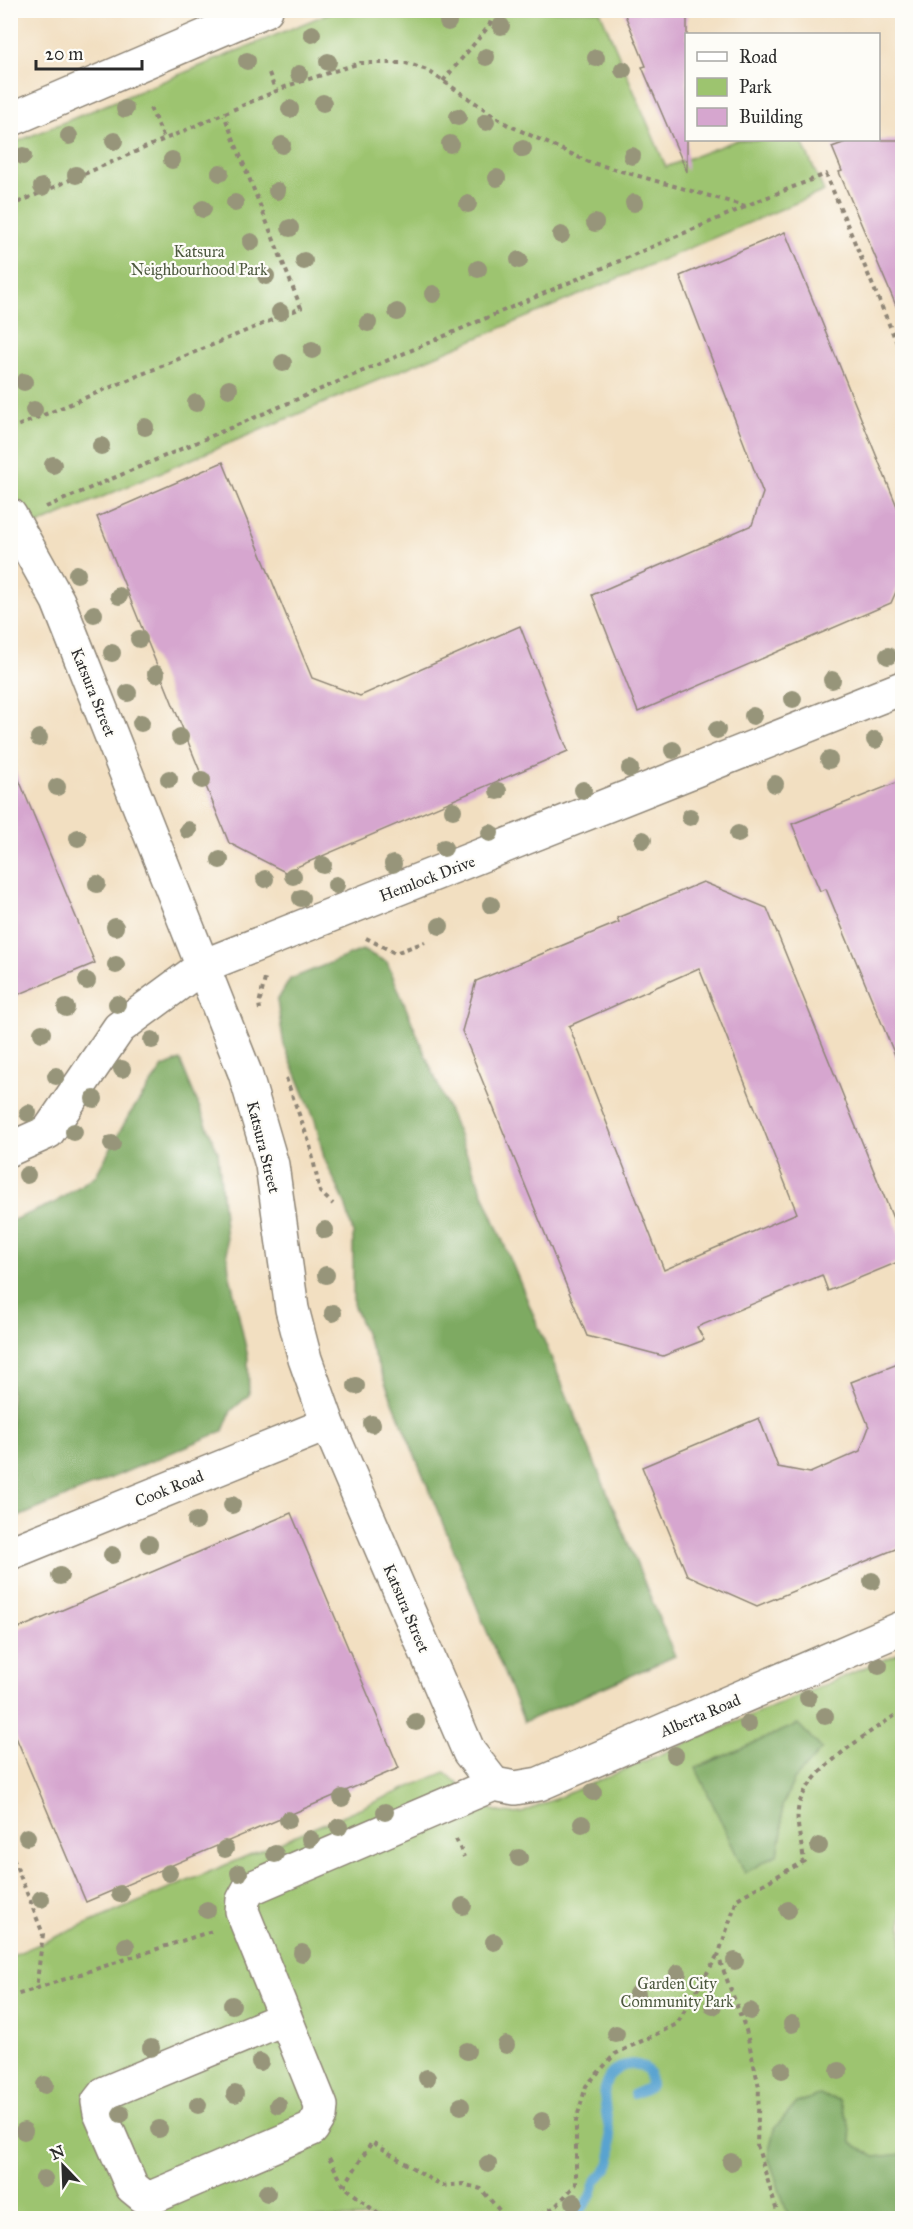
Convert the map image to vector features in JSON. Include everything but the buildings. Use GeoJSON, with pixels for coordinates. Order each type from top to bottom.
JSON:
{"type":"FeatureCollection","features":[{"type":"Feature","properties":{"kind":"street"},"geometry":{"type":"LineString","coordinates":[[10,120],[267,10]]}},
{"type":"Feature","properties":{"kind":"street","name":"Katsura Street"},"geometry":{"type":"LineString","coordinates":[[13,519],[58,601],[245,1073],[272,1165],[292,1310],[305,1359],[328,1424],[469,1752],[494,1784]]}},
{"type":"Feature","properties":{"kind":"street","name":"Hemlock Drive"},"geometry":{"type":"LineString","coordinates":[[10,1149],[48,1132],[119,1028],[202,966],[903,688]]}},
{"type":"Feature","properties":{"kind":"street","name":"Cook Road"},"geometry":{"type":"LineString","coordinates":[[10,1553],[328,1424]]}},
{"type":"Feature","properties":{"kind":"street","name":"Alberta Road"},"geometry":{"type":"LineString","coordinates":[[494,1784],[515,1788],[539,1784],[903,1628]]}},
{"type":"Feature","properties":{"kind":"street"},"geometry":{"type":"LineString","coordinates":[[285,2018],[105,2093],[98,2102],[100,2113],[132,2187],[143,2196],[153,2197],[312,2129],[320,2116],[321,2106],[242,1911],[243,1900],[249,1889],[494,1784]]}},
{"type":"Feature","properties":{"kind":"path"},"geometry":{"type":"LineString","coordinates":[[443,81],[489,26],[495,10]]}},
{"type":"Feature","properties":{"kind":"path"},"geometry":{"type":"LineString","coordinates":[[10,206],[276,92],[360,63],[406,63],[427,70],[508,124],[589,162],[745,206]]}},
{"type":"Feature","properties":{"kind":"path"},"geometry":{"type":"LineString","coordinates":[[269,73],[276,92]]}},
{"type":"Feature","properties":{"kind":"path"},"geometry":{"type":"LineString","coordinates":[[150,108],[165,140]]}},
{"type":"Feature","properties":{"kind":"path"},"geometry":{"type":"LineString","coordinates":[[10,429],[301,308],[224,115]]}},
{"type":"Feature","properties":{"kind":"path"},"geometry":{"type":"LineString","coordinates":[[13,519],[745,206],[826,174],[903,355]]}},
{"type":"Feature","properties":{"kind":"path"},"geometry":{"type":"LineString","coordinates":[[365,937],[395,953],[424,942]]}},
{"type":"Feature","properties":{"kind":"path"},"geometry":{"type":"LineString","coordinates":[[261,1013],[259,1004],[265,980],[273,974]]}},
{"type":"Feature","properties":{"kind":"path"},"geometry":{"type":"LineString","coordinates":[[284,1075],[310,1145],[320,1192],[333,1204]]}},
{"type":"Feature","properties":{"kind":"path"},"geometry":{"type":"LineString","coordinates":[[534,2218],[555,2207],[576,2184],[576,2121],[586,2086],[615,2054],[678,2024],[718,1956],[737,1899],[804,1861],[798,1810],[811,1783],[846,1748],[903,1711]]}},
{"type":"Feature","properties":{"kind":"path"},"geometry":{"type":"LineString","coordinates":[[454,1835],[464,1857]]}},
{"type":"Feature","properties":{"kind":"path"},"geometry":{"type":"LineString","coordinates":[[10,1850],[43,1934],[36,1989]]}},
{"type":"Feature","properties":{"kind":"path"},"geometry":{"type":"LineString","coordinates":[[10,1997],[215,1930],[242,1911]]}},
{"type":"Feature","properties":{"kind":"path"},"geometry":{"type":"LineString","coordinates":[[718,1956],[746,2030],[759,2087],[757,2145],[779,2218]]}},
{"type":"Feature","properties":{"kind":"path"},"geometry":{"type":"LineString","coordinates":[[312,2129],[344,2186],[383,2218]]}},
{"type":"Feature","properties":{"kind":"path"},"geometry":{"type":"LineString","coordinates":[[344,2186],[372,2142],[441,2186],[463,2184],[481,2189],[506,2218]]}},
{"type":"Feature","properties":{"kind":"green space","name":"Katsura Neighbourhood Park"},"geometry":{"type":"Polygon","coordinates":[[[334,11],[600,11],[666,167],[734,141],[801,141],[824,191],[34,526],[11,489],[11,144],[334,11]]]}},
{"type":"Feature","properties":{"kind":"green space"},"geometry":{"type":"Polygon","coordinates":[[[362,950],[387,962],[675,1656],[524,1722],[353,1304],[353,1233],[345,1203],[324,1158],[315,1120],[284,1045],[277,1001],[290,979],[362,950]]]}},
{"type":"Feature","properties":{"kind":"green space"},"geometry":{"type":"Polygon","coordinates":[[[180,1060],[218,1152],[229,1271],[248,1357],[249,1395],[231,1411],[223,1431],[11,1520],[11,1221],[54,1203],[96,1175],[129,1115],[163,1067],[180,1060]]]}},
{"type":"Feature","properties":{"kind":"green space","name":"Garden City Community Park"},"geometry":{"type":"Polygon","coordinates":[[[902,1652],[902,2218],[11,2218],[11,1956],[445,1772],[471,1796],[489,1808],[509,1814],[522,1813],[902,1652]]]}},
{"type":"Feature","properties":{"kind":"green space"},"geometry":{"type":"Polygon","coordinates":[[[798,1724],[822,1749],[794,1780],[782,1806],[782,1832],[778,1854],[745,1873],[696,1768],[798,1724]]]}},
{"type":"Feature","properties":{"kind":"green space"},"geometry":{"type":"Polygon","coordinates":[[[819,2095],[839,2100],[848,2120],[852,2143],[875,2157],[902,2154],[902,2218],[789,2218],[768,2156],[774,2129],[797,2103],[819,2095]]]}},
{"type":"Feature","properties":{"kind":"waterway"},"geometry":{"type":"LineString","coordinates":[[570,2218],[585,2205],[595,2183],[610,2163],[612,2148],[604,2094],[606,2082],[612,2073],[631,2064],[640,2066],[649,2072],[650,2087],[634,2094]]}}]}
